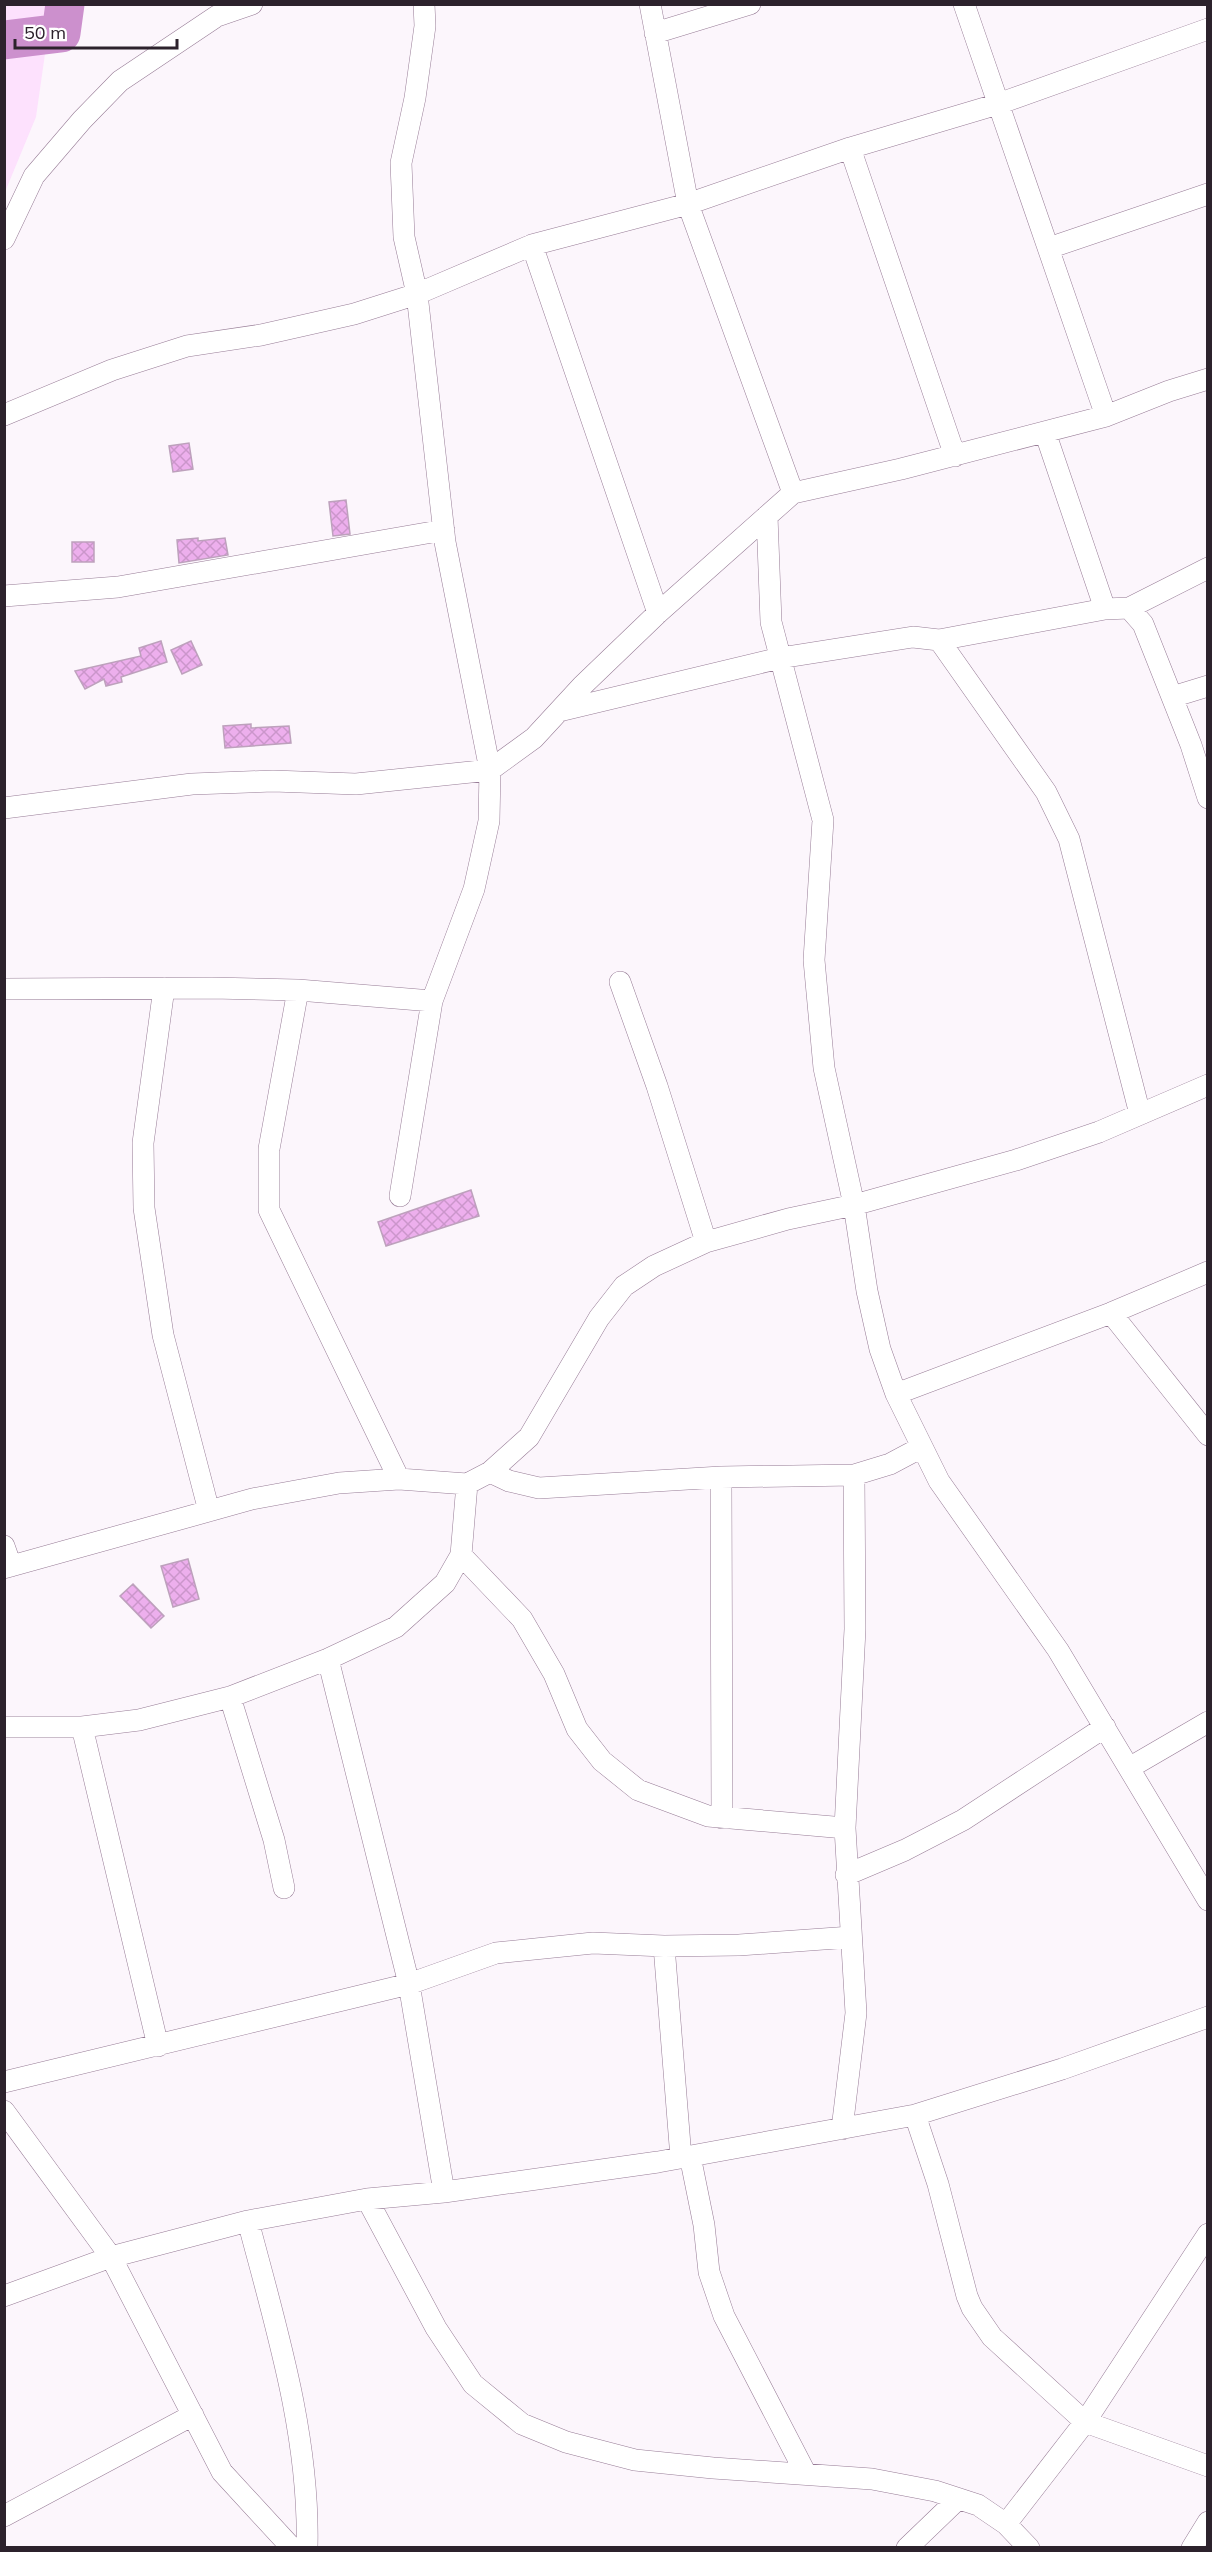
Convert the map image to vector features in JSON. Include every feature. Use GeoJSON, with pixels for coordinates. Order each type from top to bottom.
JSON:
{"type":"FeatureCollection","features":[{"type":"Feature","properties":{"kind":"street"},"geometry":{"type":"LineString","coordinates":[[4,239],[34,176],[82,120],[120,81],[217,16],[252,4]]}},
{"type":"Feature","properties":{"kind":"street"},"geometry":{"type":"LineString","coordinates":[[400,1196],[432,1001],[474,889],[489,821],[490,770],[444,531],[417,294],[404,237],[401,163],[416,88],[425,26],[424,4]]}},
{"type":"Feature","properties":{"kind":"street"},"geometry":{"type":"LineString","coordinates":[[650,4],[688,204],[793,493]]}},
{"type":"Feature","properties":{"kind":"street"},"geometry":{"type":"LineString","coordinates":[[655,33],[750,4]]}},
{"type":"Feature","properties":{"kind":"street"},"geometry":{"type":"LineString","coordinates":[[964,4],[1106,416]]}},
{"type":"Feature","properties":{"kind":"street"},"geometry":{"type":"LineString","coordinates":[[4,415],[112,370],[187,346],[261,335],[354,314],[417,294],[532,245],[688,204],[850,148],[998,104],[1208,29]]}},
{"type":"Feature","properties":{"kind":"street"},"geometry":{"type":"LineString","coordinates":[[850,148],[955,456]]}},
{"type":"Feature","properties":{"kind":"street"},"geometry":{"type":"LineString","coordinates":[[1049,248],[1208,194]]}},
{"type":"Feature","properties":{"kind":"street"},"geometry":{"type":"LineString","coordinates":[[532,245],[658,613]]}},
{"type":"Feature","properties":{"kind":"street"},"geometry":{"type":"LineString","coordinates":[[4,808],[192,784],[273,782],[356,784],[490,770],[534,738],[658,613],[793,493],[955,456],[1106,416],[1169,391],[1208,379]]}},
{"type":"Feature","properties":{"kind":"street"},"geometry":{"type":"LineString","coordinates":[[1045,432],[1105,609]]}},
{"type":"Feature","properties":{"kind":"street"},"geometry":{"type":"LineString","coordinates":[[767,516],[771,622],[823,820],[814,960],[824,1068],[854,1205],[867,1290],[880,1349],[896,1394],[939,1480],[1058,1650],[1208,1900]]}},
{"type":"Feature","properties":{"kind":"street"},"geometry":{"type":"LineString","coordinates":[[4,596],[118,587],[444,531]]}},
{"type":"Feature","properties":{"kind":"street"},"geometry":{"type":"LineString","coordinates":[[559,711],[780,658],[913,637],[939,640],[1105,609],[1129,608],[1208,568]]}},
{"type":"Feature","properties":{"kind":"street"},"geometry":{"type":"LineString","coordinates":[[1129,608],[1143,624],[1191,745],[1208,798]]}},
{"type":"Feature","properties":{"kind":"street"},"geometry":{"type":"LineString","coordinates":[[939,640],[1046,792],[1070,839],[1140,1114]]}},
{"type":"Feature","properties":{"kind":"street"},"geometry":{"type":"LineString","coordinates":[[1172,697],[1208,686]]}},
{"type":"Feature","properties":{"kind":"street"},"geometry":{"type":"LineString","coordinates":[[620,982],[657,1086],[706,1242]]}},
{"type":"Feature","properties":{"kind":"street"},"geometry":{"type":"LineString","coordinates":[[164,988],[143,1143],[144,1208],[163,1335],[209,1511]]}},
{"type":"Feature","properties":{"kind":"street"},"geometry":{"type":"LineString","coordinates":[[4,989],[298,990],[432,1001]]}},
{"type":"Feature","properties":{"kind":"street"},"geometry":{"type":"LineString","coordinates":[[298,990],[276,1096],[268,1149],[269,1210],[399,1479]]}},
{"type":"Feature","properties":{"kind":"street"},"geometry":{"type":"LineString","coordinates":[[4,1546],[8,1567],[252,1499],[328,1485],[399,1479],[467,1484],[490,1472],[529,1437],[599,1318],[624,1286],[654,1266],[706,1242],[788,1219],[854,1205],[1016,1160],[1099,1132],[1208,1085]]}},
{"type":"Feature","properties":{"kind":"street"},"geometry":{"type":"LineString","coordinates":[[896,1394],[1111,1313],[1208,1272]]}},
{"type":"Feature","properties":{"kind":"street"},"geometry":{"type":"LineString","coordinates":[[1111,1313],[1208,1435]]}},
{"type":"Feature","properties":{"kind":"street"},"geometry":{"type":"LineString","coordinates":[[490,1472],[509,1481],[539,1488],[721,1477],[854,1475],[890,1464],[922,1447]]}},
{"type":"Feature","properties":{"kind":"street"},"geometry":{"type":"LineString","coordinates":[[842,2129],[856,2013],[845,1828],[855,1629],[854,1475]]}},
{"type":"Feature","properties":{"kind":"street"},"geometry":{"type":"LineString","coordinates":[[721,1477],[722,1818]]}},
{"type":"Feature","properties":{"kind":"street"},"geometry":{"type":"LineString","coordinates":[[4,1727],[82,1727],[139,1720],[230,1697],[328,1659],[396,1627],[445,1583],[461,1555],[467,1484]]}},
{"type":"Feature","properties":{"kind":"street"},"geometry":{"type":"LineString","coordinates":[[461,1555],[522,1619],[554,1674],[577,1729],[602,1761],[638,1790],[708,1816],[845,1828]]}},
{"type":"Feature","properties":{"kind":"street"},"geometry":{"type":"LineString","coordinates":[[328,1659],[409,1984],[444,2192]]}},
{"type":"Feature","properties":{"kind":"street"},"geometry":{"type":"LineString","coordinates":[[230,1697],[274,1840],[284,1888]]}},
{"type":"Feature","properties":{"kind":"street"},"geometry":{"type":"LineString","coordinates":[[1129,1768],[1208,1722]]}},
{"type":"Feature","properties":{"kind":"street"},"geometry":{"type":"LineString","coordinates":[[82,1727],[158,2046]]}},
{"type":"Feature","properties":{"kind":"street"},"geometry":{"type":"LineString","coordinates":[[846,1875],[905,1850],[963,1820],[1105,1727]]}},
{"type":"Feature","properties":{"kind":"street"},"geometry":{"type":"LineString","coordinates":[[4,2082],[409,1984],[496,1953],[593,1943],[664,1946],[739,1945],[851,1936]]}},
{"type":"Feature","properties":{"kind":"street"},"geometry":{"type":"LineString","coordinates":[[664,1946],[686,2157],[704,2225],[709,2272],[724,2316],[806,2474]]}},
{"type":"Feature","properties":{"kind":"street"},"geometry":{"type":"LineString","coordinates":[[4,2296],[111,2257],[248,2221],[367,2199],[444,2192],[686,2157],[915,2115],[1062,2069],[1208,2017]]}},
{"type":"Feature","properties":{"kind":"street"},"geometry":{"type":"LineString","coordinates":[[4,2111],[111,2257],[222,2472],[292,2547]]}},
{"type":"Feature","properties":{"kind":"street"},"geometry":{"type":"LineString","coordinates":[[915,2115],[938,2184],[972,2308],[992,2337],[1085,2422],[1208,2466]]}},
{"type":"Feature","properties":{"kind":"street"},"geometry":{"type":"LineString","coordinates":[[367,2199],[436,2328],[473,2384],[522,2424],[566,2442],[634,2460],[872,2479],[935,2491],[978,2505],[1006,2524],[1029,2547]]}},
{"type":"Feature","properties":{"kind":"street"},"geometry":{"type":"LineString","coordinates":[[248,2221],[288,2376],[308,2509],[307,2547]]}},
{"type":"Feature","properties":{"kind":"street"},"geometry":{"type":"LineString","coordinates":[[1006,2524],[1085,2422],[1208,2234]]}},
{"type":"Feature","properties":{"kind":"street"},"geometry":{"type":"LineString","coordinates":[[4,2516],[193,2415]]}},
{"type":"Feature","properties":{"kind":"street"},"geometry":{"type":"LineString","coordinates":[[907,2547],[958,2499]]}},
{"type":"Feature","properties":{"kind":"street"},"geometry":{"type":"LineString","coordinates":[[1192,2547],[1208,2522]]}},
{"type":"Feature","properties":{"kind":"shaded area"},"geometry":{"type":"Polygon","coordinates":[[[5,4],[52,5],[36,117],[5,192],[5,4]]]}},
{"type":"Feature","properties":{"kind":"building"},"geometry":{"type":"Polygon","coordinates":[[[189,443],[193,469],[173,472],[169,446],[189,443]]]}},
{"type":"Feature","properties":{"kind":"building"},"geometry":{"type":"Polygon","coordinates":[[[346,500],[350,534],[333,536],[329,502],[346,500]]]}},
{"type":"Feature","properties":{"kind":"building"},"geometry":{"type":"Polygon","coordinates":[[[198,538],[198,541],[225,538],[228,555],[179,563],[177,540],[198,538]]]}},
{"type":"Feature","properties":{"kind":"building"},"geometry":{"type":"Polygon","coordinates":[[[72,542],[94,542],[94,562],[72,562],[72,542]]]}},
{"type":"Feature","properties":{"kind":"building"},"geometry":{"type":"Polygon","coordinates":[[[161,641],[167,662],[121,677],[122,682],[106,686],[104,679],[85,689],[75,671],[141,656],[139,648],[161,641]]]}},
{"type":"Feature","properties":{"kind":"building"},"geometry":{"type":"Polygon","coordinates":[[[191,641],[202,665],[182,674],[171,650],[191,641]]]}},
{"type":"Feature","properties":{"kind":"building"},"geometry":{"type":"Polygon","coordinates":[[[251,724],[251,728],[289,726],[291,743],[225,748],[223,726],[251,724]]]}},
{"type":"Feature","properties":{"kind":"building"},"geometry":{"type":"Polygon","coordinates":[[[471,1190],[479,1216],[386,1246],[378,1222],[471,1190]]]}},
{"type":"Feature","properties":{"kind":"building"},"geometry":{"type":"Polygon","coordinates":[[[188,1559],[199,1599],[173,1607],[161,1566],[188,1559]]]}},
{"type":"Feature","properties":{"kind":"building"},"geometry":{"type":"Polygon","coordinates":[[[133,1584],[164,1616],[151,1628],[120,1596],[133,1584]]]}},
{"type":"Feature","properties":{"kind":"waterway"},"geometry":{"type":"LineString","coordinates":[[4,40],[61,33],[65,4]]}}]}
